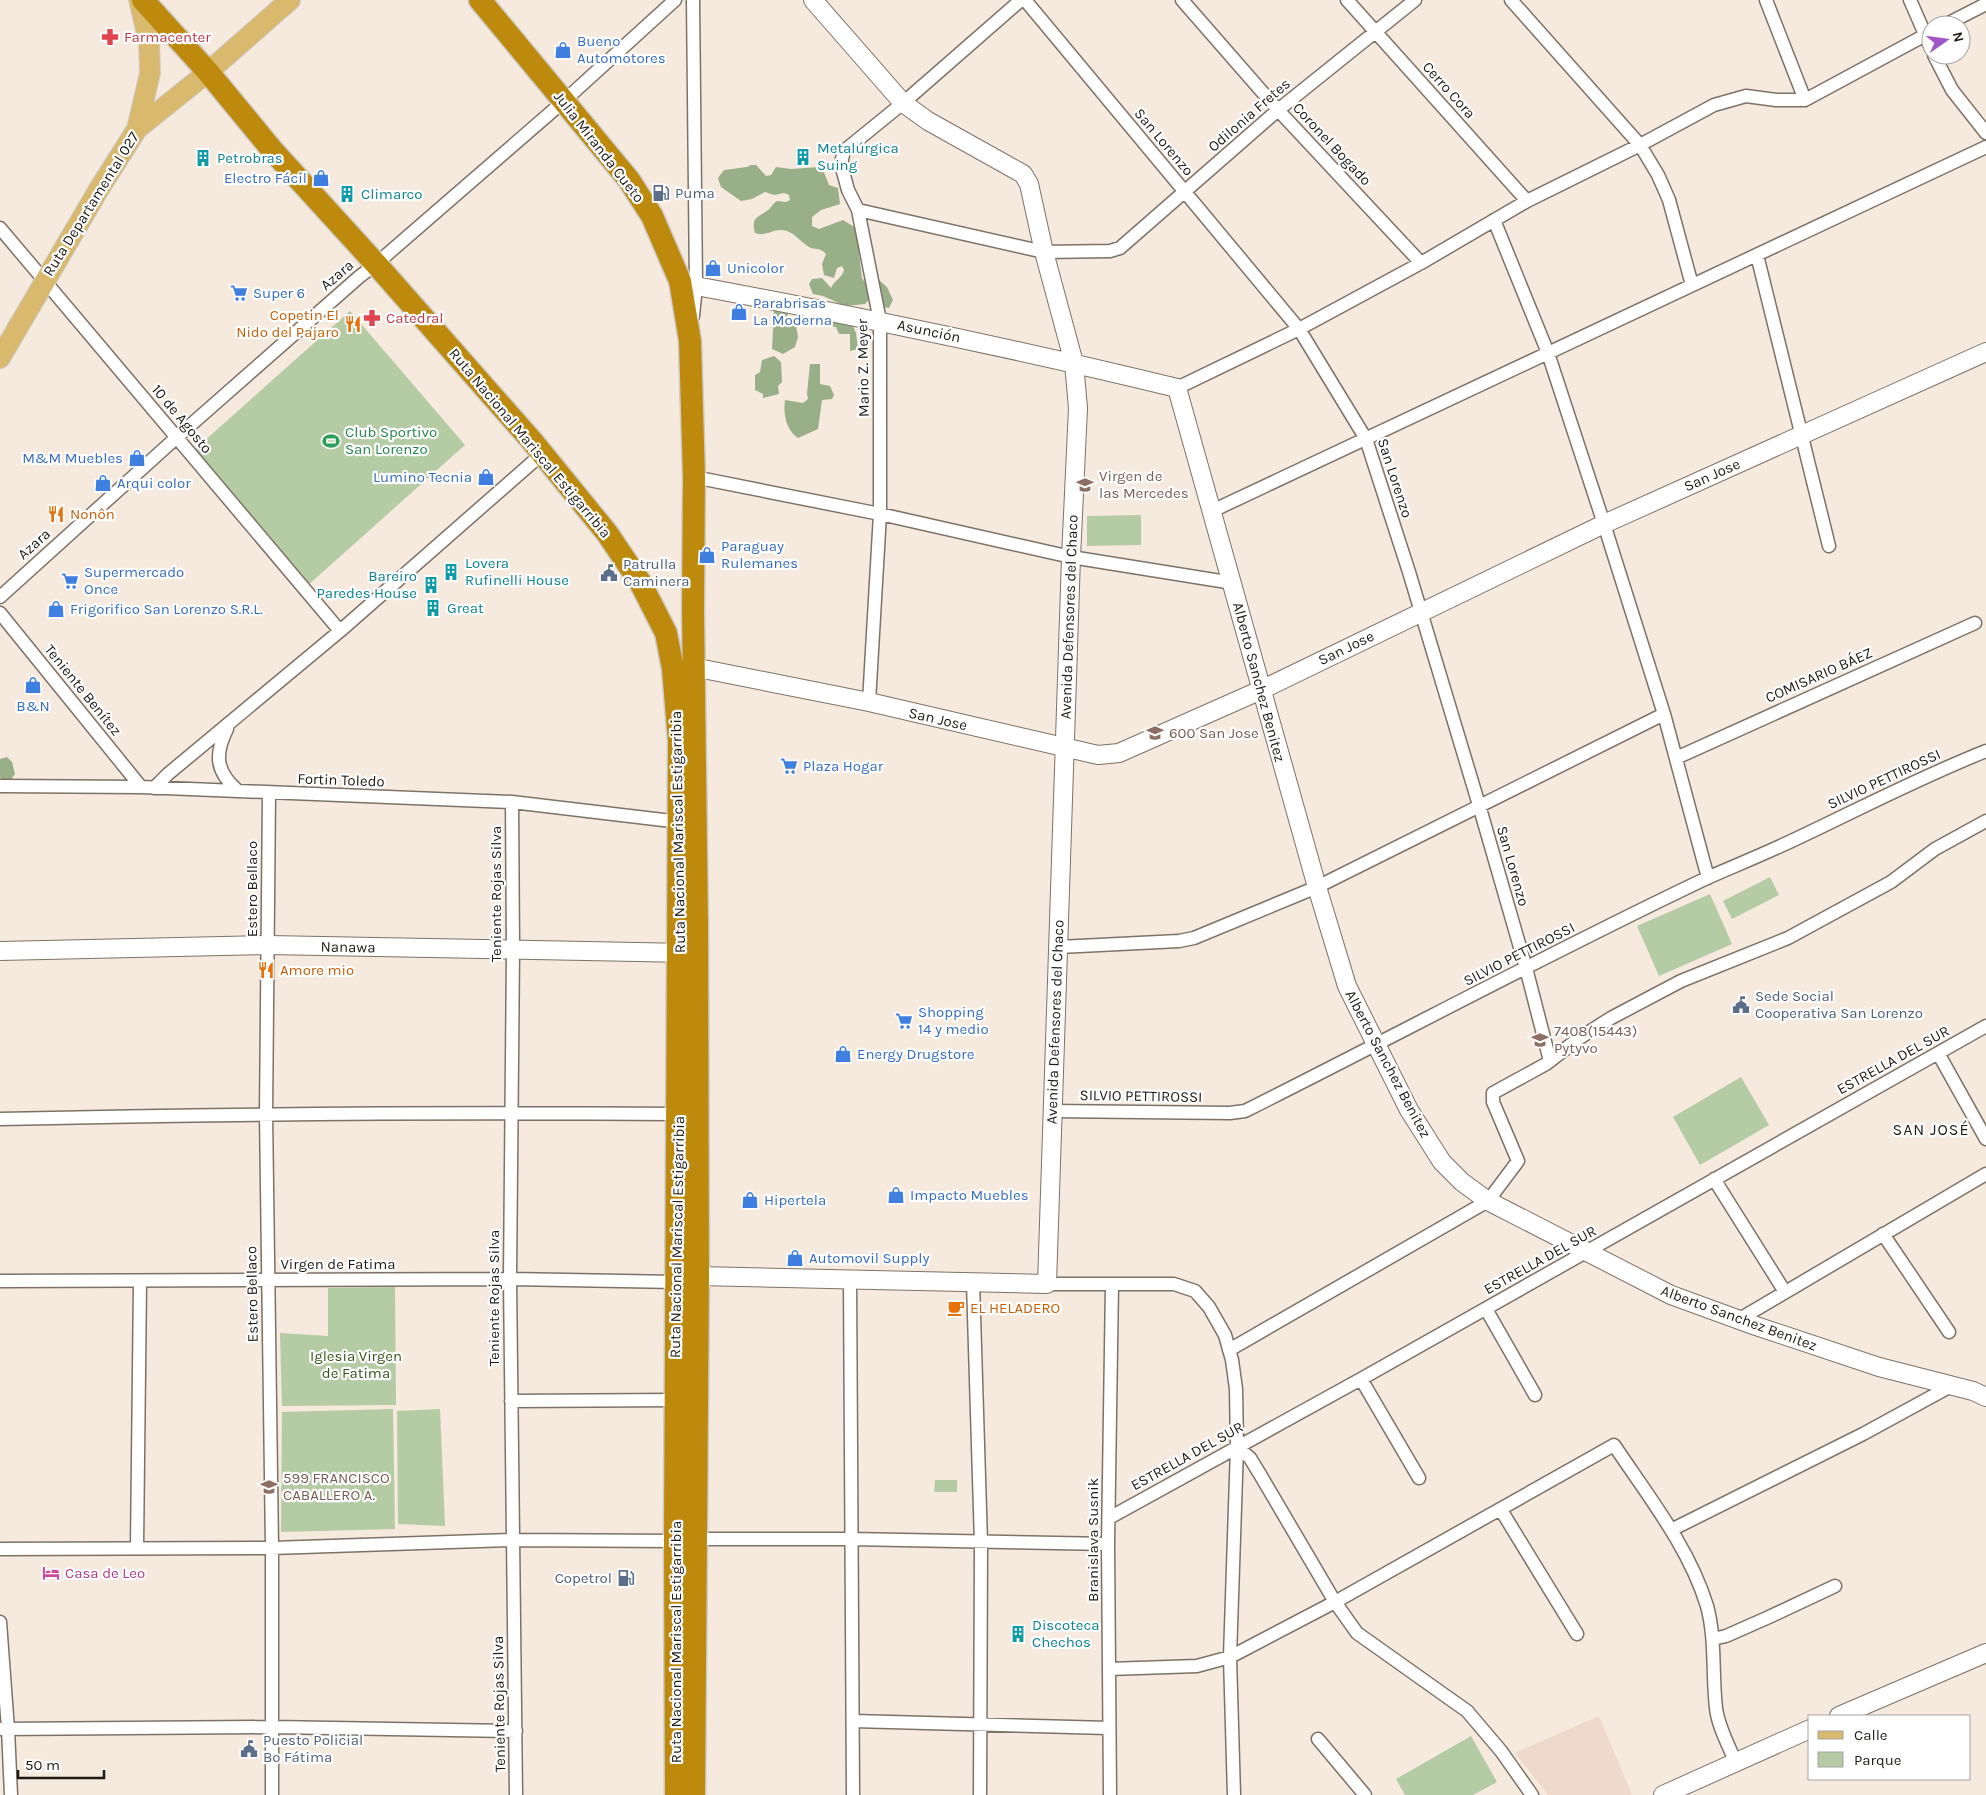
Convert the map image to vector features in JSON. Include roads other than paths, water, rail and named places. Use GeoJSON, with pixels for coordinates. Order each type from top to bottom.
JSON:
{"type":"FeatureCollection","features":[{"type":"Feature","properties":{"kind":"highway","name":"Ruta Nacional Mariscal Estigarribia"},"geometry":{"type":"LineString","coordinates":[[141,0],[208,72],[273,152],[376,264],[542,453],[607,533],[640,582],[683,668],[688,953],[687,1279],[685,1540],[676,1795]]}},
{"type":"Feature","properties":{"kind":"highway","name":"Julia Miranda Cueto"},"geometry":{"type":"LineString","coordinates":[[480,0],[629,180],[652,216],[688,283],[694,477],[693,610],[683,668]]}},
{"type":"Feature","properties":{"kind":"highway"},"geometry":{"type":"LineString","coordinates":[[661,622],[693,610]]}},
{"type":"Feature","properties":{"kind":"highway","name":"Ruta Nacional Mariscal Estigarribia"},"geometry":{"type":"LineString","coordinates":[[683,668],[679,742],[680,822],[688,953],[678,1114],[687,1279],[676,1400],[685,1540],[694,1795]]}},
{"type":"Feature","properties":{"kind":"main road"},"geometry":{"type":"LineString","coordinates":[[137,129],[150,73],[149,42],[141,0]]}},
{"type":"Feature","properties":{"kind":"main road","name":"Ruta Departamental 027"},"geometry":{"type":"LineString","coordinates":[[0,358],[44,281],[137,129],[208,72],[290,0]]}},
{"type":"Feature","properties":{"kind":"street","name":"Azara"},"geometry":{"type":"LineString","coordinates":[[0,597],[177,437],[564,101],[675,0]]}},
{"type":"Feature","properties":{"kind":"street","name":"Julia Miranda Cueto"},"geometry":{"type":"LineString","coordinates":[[688,283],[693,0]]}},
{"type":"Feature","properties":{"kind":"street","name":"Avenida Defensores del Chaco"},"geometry":{"type":"LineString","coordinates":[[812,0],[903,104],[928,121],[1023,174],[1029,184],[1044,252],[1074,363],[1078,408],[1071,557],[1059,947],[1051,1111],[1047,1284]]}},
{"type":"Feature","properties":{"kind":"street","name":"Mario Z. Meyer"},"geometry":{"type":"LineString","coordinates":[[869,702],[880,514],[880,321],[858,210],[848,190],[842,168],[842,159],[844,151],[903,104],[1023,0]]}},
{"type":"Feature","properties":{"kind":"street","name":"San Lorenzo"},"geometry":{"type":"LineString","coordinates":[[1023,0],[1299,329],[1366,439],[1421,612],[1479,805],[1526,968],[1550,1061]]}},
{"type":"Feature","properties":{"kind":"street","name":"Coronel Bogado"},"geometry":{"type":"LineString","coordinates":[[1182,0],[1278,110],[1421,263]]}},
{"type":"Feature","properties":{"kind":"street","name":"Cerro Cora"},"geometry":{"type":"LineString","coordinates":[[1346,0],[1527,202]]}},
{"type":"Feature","properties":{"kind":"street","name":"Odilonia Fretes"},"geometry":{"type":"LineString","coordinates":[[858,210],[1044,252],[1110,251],[1120,248],[1278,110],[1415,0]]}},
{"type":"Feature","properties":{"kind":"street"},"geometry":{"type":"LineString","coordinates":[[1512,0],[1640,145],[1658,175],[1669,200],[1692,285]]}},
{"type":"Feature","properties":{"kind":"street"},"geometry":{"type":"LineString","coordinates":[[1766,0],[1805,100]]}},
{"type":"Feature","properties":{"kind":"street"},"geometry":{"type":"LineString","coordinates":[[1910,0],[1921,21]]}},
{"type":"Feature","properties":{"kind":"street"},"geometry":{"type":"LineString","coordinates":[[1965,15],[1986,4]]}},
{"type":"Feature","properties":{"kind":"street"},"geometry":{"type":"LineString","coordinates":[[1177,388],[1299,329],[1421,263],[1527,202],[1714,105],[1746,96],[1776,100],[1805,100],[1921,38]]}},
{"type":"Feature","properties":{"kind":"street"},"geometry":{"type":"LineString","coordinates":[[1939,65],[1952,90],[1986,133]]}},
{"type":"Feature","properties":{"kind":"street"},"geometry":{"type":"LineString","coordinates":[[1212,511],[1986,147]]}},
{"type":"Feature","properties":{"kind":"street"},"geometry":{"type":"LineString","coordinates":[[1494,220],[1548,353],[1604,524],[1664,714],[1708,878]]}},
{"type":"Feature","properties":{"kind":"street","name":"10 de Agosto"},"geometry":{"type":"LineString","coordinates":[[0,228],[340,631]]}},
{"type":"Feature","properties":{"kind":"street"},"geometry":{"type":"LineString","coordinates":[[1756,255],[1829,546]]}},
{"type":"Feature","properties":{"kind":"street","name":"Asunción"},"geometry":{"type":"LineString","coordinates":[[688,283],[880,321],[1074,363],[1177,388]]}},
{"type":"Feature","properties":{"kind":"street","name":"San Jose"},"geometry":{"type":"LineString","coordinates":[[683,668],[869,702],[1098,756],[1119,753],[1261,690],[1604,524],[1986,352]]}},
{"type":"Feature","properties":{"kind":"street","name":"Alberto Sanchez Benitez"},"geometry":{"type":"LineString","coordinates":[[1177,388],[1317,888],[1347,986],[1408,1110],[1442,1162],[1462,1182],[1488,1201],[1671,1295],[1738,1320],[1879,1367],[1986,1397]]}},
{"type":"Feature","properties":{"kind":"street"},"geometry":{"type":"LineString","coordinates":[[154,788],[168,774],[230,725],[340,631],[542,453]]}},
{"type":"Feature","properties":{"kind":"street"},"geometry":{"type":"LineString","coordinates":[[694,477],[880,514],[1071,557],[1233,584]]}},
{"type":"Feature","properties":{"kind":"street","name":"Teniente Benítez"},"geometry":{"type":"LineString","coordinates":[[0,613],[141,787]]}},
{"type":"Feature","properties":{"kind":"street","name":"COMISARIO BÁEZ"},"geometry":{"type":"LineString","coordinates":[[1676,758],[1975,623]]}},
{"type":"Feature","properties":{"kind":"street"},"geometry":{"type":"LineString","coordinates":[[1059,947],[1179,941],[1194,938],[1317,888],[1479,805],[1664,714]]}},
{"type":"Feature","properties":{"kind":"street"},"geometry":{"type":"LineString","coordinates":[[230,725],[221,742],[219,750],[220,765],[225,778],[238,791]]}},
{"type":"Feature","properties":{"kind":"street","name":"SILVIO PETTIROSSI"},"geometry":{"type":"LineString","coordinates":[[1051,1111],[1230,1113],[1244,1111],[1708,878],[1801,837],[1932,772],[1986,751]]}},
{"type":"Feature","properties":{"kind":"street","name":"Fortin Toledo"},"geometry":{"type":"LineString","coordinates":[[0,786],[141,787],[269,794],[512,802],[680,822]]}},
{"type":"Feature","properties":{"kind":"street","name":"Estero Bellaco"},"geometry":{"type":"LineString","coordinates":[[269,794],[266,1114],[272,1548],[272,1795]]}},
{"type":"Feature","properties":{"kind":"street","name":"Teniente Rojas Silva"},"geometry":{"type":"LineString","coordinates":[[512,802],[513,950],[510,1279],[516,1795]]}},
{"type":"Feature","properties":{"kind":"street"},"geometry":{"type":"LineString","coordinates":[[1229,1350],[1488,1201],[1518,1161],[1492,1100],[1493,1093],[1550,1061],[1578,1039],[1611,1018],[1680,980],[1788,938],[1891,882],[1935,849],[1986,822]]}},
{"type":"Feature","properties":{"kind":"street","name":"Nanawa"},"geometry":{"type":"LineString","coordinates":[[0,951],[268,945],[688,953]]}},
{"type":"Feature","properties":{"kind":"street","name":"ESTRELLA DEL SUR"},"geometry":{"type":"LineString","coordinates":[[1109,1518],[1362,1379],[1986,1026]]}},
{"type":"Feature","properties":{"kind":"street"},"geometry":{"type":"LineString","coordinates":[[1938,1053],[1986,1139]]}},
{"type":"Feature","properties":{"kind":"street"},"geometry":{"type":"LineString","coordinates":[[0,1119],[511,1112],[678,1114]]}},
{"type":"Feature","properties":{"kind":"street"},"geometry":{"type":"LineString","coordinates":[[1738,1320],[1986,1174]]}},
{"type":"Feature","properties":{"kind":"street"},"geometry":{"type":"LineString","coordinates":[[1714,1179],[1785,1292]]}},
{"type":"Feature","properties":{"kind":"street"},"geometry":{"type":"LineString","coordinates":[[1884,1234],[1949,1332]]}},
{"type":"Feature","properties":{"kind":"street"},"geometry":{"type":"LineString","coordinates":[[850,1278],[853,1795]]}},
{"type":"Feature","properties":{"kind":"street"},"geometry":{"type":"LineString","coordinates":[[687,1279],[850,1278],[1047,1284],[1174,1284],[1195,1291],[1210,1306],[1225,1335],[1236,1389],[1237,1447],[1230,1657],[1234,1795]]}},
{"type":"Feature","properties":{"kind":"street","name":"Virgen de Fatima"},"geometry":{"type":"LineString","coordinates":[[0,1281],[687,1279]]}},
{"type":"Feature","properties":{"kind":"street"},"geometry":{"type":"LineString","coordinates":[[137,1548],[140,1282]]}},
{"type":"Feature","properties":{"kind":"street"},"geometry":{"type":"LineString","coordinates":[[973,1282],[981,1543],[980,1795]]}},
{"type":"Feature","properties":{"kind":"street","name":"Branislava Susnik"},"geometry":{"type":"LineString","coordinates":[[1110,1795],[1108,1544],[1112,1284]]}},
{"type":"Feature","properties":{"kind":"street"},"geometry":{"type":"LineString","coordinates":[[1486,1309],[1535,1395]]}},
{"type":"Feature","properties":{"kind":"street"},"geometry":{"type":"LineString","coordinates":[[1362,1379],[1419,1478]]}},
{"type":"Feature","properties":{"kind":"street"},"geometry":{"type":"LineString","coordinates":[[1671,1530],[1863,1434],[1952,1386]]}},
{"type":"Feature","properties":{"kind":"street"},"geometry":{"type":"LineString","coordinates":[[511,1401],[676,1400]]}},
{"type":"Feature","properties":{"kind":"street"},"geometry":{"type":"LineString","coordinates":[[1109,1669],[1197,1666],[1230,1657],[1335,1602],[1614,1446],[1671,1530],[1695,1576],[1707,1606],[1713,1639],[1716,1708],[1735,1761]]}},
{"type":"Feature","properties":{"kind":"street"},"geometry":{"type":"LineString","coordinates":[[1237,1447],[1250,1458],[1335,1602],[1357,1633],[1468,1712],[1501,1751],[1532,1795]]}},
{"type":"Feature","properties":{"kind":"street"},"geometry":{"type":"LineString","coordinates":[[1501,1510],[1577,1634]]}},
{"type":"Feature","properties":{"kind":"street"},"geometry":{"type":"LineString","coordinates":[[0,1549],[272,1548],[512,1540],[852,1539],[1108,1544]]}},
{"type":"Feature","properties":{"kind":"street"},"geometry":{"type":"LineString","coordinates":[[1713,1639],[1726,1636],[1835,1586]]}},
{"type":"Feature","properties":{"kind":"street"},"geometry":{"type":"LineString","coordinates":[[0,1622],[4,1729],[11,1795]]}},
{"type":"Feature","properties":{"kind":"street"},"geometry":{"type":"LineString","coordinates":[[1841,1715],[1986,1653]]}},
{"type":"Feature","properties":{"kind":"street"},"geometry":{"type":"LineString","coordinates":[[853,1721],[1108,1728]]}},
{"type":"Feature","properties":{"kind":"street"},"geometry":{"type":"LineString","coordinates":[[4,1729],[272,1727],[516,1731]]}},
{"type":"Feature","properties":{"kind":"street"},"geometry":{"type":"LineString","coordinates":[[1663,1795],[1735,1761],[1808,1730]]}},
{"type":"Feature","properties":{"kind":"street"},"geometry":{"type":"LineString","coordinates":[[1318,1739],[1365,1795]]}},
{"type":"Feature","properties":{"kind":"place","name":"Farmacenter"},"geometry":{"type":"Point","coordinates":[110,37]}},
{"type":"Feature","properties":{"kind":"place","name":"Bueno Automotores"},"geometry":{"type":"Point","coordinates":[563,50]}},
{"type":"Feature","properties":{"kind":"place","name":"Metalúrgica Suing"},"geometry":{"type":"Point","coordinates":[803,157]}},
{"type":"Feature","properties":{"kind":"place","name":"Petrobras"},"geometry":{"type":"Point","coordinates":[203,158]}},
{"type":"Feature","properties":{"kind":"place","name":"Electro Fácil"},"geometry":{"type":"Point","coordinates":[321,178]}},
{"type":"Feature","properties":{"kind":"place","name":"Puma"},"geometry":{"type":"Point","coordinates":[661,193]}},
{"type":"Feature","properties":{"kind":"place","name":"Climarco"},"geometry":{"type":"Point","coordinates":[347,194]}},
{"type":"Feature","properties":{"kind":"place","name":"Unicolor"},"geometry":{"type":"Point","coordinates":[713,268]}},
{"type":"Feature","properties":{"kind":"place","name":"Super 6"},"geometry":{"type":"Point","coordinates":[239,293]}},
{"type":"Feature","properties":{"kind":"place","name":"Parabrisas La Moderna"},"geometry":{"type":"Point","coordinates":[739,312]}},
{"type":"Feature","properties":{"kind":"place","name":"Catedral"},"geometry":{"type":"Point","coordinates":[372,318]}},
{"type":"Feature","properties":{"kind":"place","name":"Copetin El Nido del Pajaro"},"geometry":{"type":"Point","coordinates":[353,324]}},
{"type":"Feature","properties":{"kind":"place","name":"Club Sportivo San Lorenzo"},"geometry":{"type":"Point","coordinates":[331,441]}},
{"type":"Feature","properties":{"kind":"place","name":"M&M Muebles"},"geometry":{"type":"Point","coordinates":[137,458]}},
{"type":"Feature","properties":{"kind":"place","name":"Lumino Tecnia"},"geometry":{"type":"Point","coordinates":[486,477]}},
{"type":"Feature","properties":{"kind":"place","name":"Arqui color"},"geometry":{"type":"Point","coordinates":[103,483]}},
{"type":"Feature","properties":{"kind":"place","name":"Virgen de las Mercedes"},"geometry":{"type":"Point","coordinates":[1085,485]}},
{"type":"Feature","properties":{"kind":"place","name":"Nonôn"},"geometry":{"type":"Point","coordinates":[56,514]}},
{"type":"Feature","properties":{"kind":"place","name":"Paraguay Rulemanes"},"geometry":{"type":"Point","coordinates":[707,555]}},
{"type":"Feature","properties":{"kind":"place","name":"Lovera Rufinelli House"},"geometry":{"type":"Point","coordinates":[451,572]}},
{"type":"Feature","properties":{"kind":"place","name":"Patrulla Caminera"},"geometry":{"type":"Point","coordinates":[609,573]}},
{"type":"Feature","properties":{"kind":"place","name":"Supermercado Once"},"geometry":{"type":"Point","coordinates":[70,581]}},
{"type":"Feature","properties":{"kind":"place","name":"Bareiro Paredes House"},"geometry":{"type":"Point","coordinates":[431,585]}},
{"type":"Feature","properties":{"kind":"place","name":"Great"},"geometry":{"type":"Point","coordinates":[433,608]}},
{"type":"Feature","properties":{"kind":"place","name":"Frigorifico San Lorenzo S.R.L."},"geometry":{"type":"Point","coordinates":[56,609]}},
{"type":"Feature","properties":{"kind":"place","name":"B&N"},"geometry":{"type":"Point","coordinates":[33,685]}},
{"type":"Feature","properties":{"kind":"place","name":"600 San Jose"},"geometry":{"type":"Point","coordinates":[1155,733]}},
{"type":"Feature","properties":{"kind":"place","name":"Plaza Hogar"},"geometry":{"type":"Point","coordinates":[789,766]}},
{"type":"Feature","properties":{"kind":"place","name":"Amore mio"},"geometry":{"type":"Point","coordinates":[266,970]}},
{"type":"Feature","properties":{"kind":"place","name":"Sede Social Cooperativa San Lorenzo"},"geometry":{"type":"Point","coordinates":[1741,1005]}},
{"type":"Feature","properties":{"kind":"place","name":"Shopping 14 y medio"},"geometry":{"type":"Point","coordinates":[904,1021]}},
{"type":"Feature","properties":{"kind":"place","name":"7408(15443) Pytyvo"},"geometry":{"type":"Point","coordinates":[1540,1040]}},
{"type":"Feature","properties":{"kind":"place","name":"Energy Drugstore"},"geometry":{"type":"Point","coordinates":[843,1054]}},
{"type":"Feature","properties":{"kind":"place","name":"Impacto Muebles"},"geometry":{"type":"Point","coordinates":[896,1195]}},
{"type":"Feature","properties":{"kind":"place","name":"Hipertela"},"geometry":{"type":"Point","coordinates":[750,1200]}},
{"type":"Feature","properties":{"kind":"place","name":"Automovil Supply"},"geometry":{"type":"Point","coordinates":[795,1258]}},
{"type":"Feature","properties":{"kind":"place","name":"EL HELADERO"},"geometry":{"type":"Point","coordinates":[956,1308]}},
{"type":"Feature","properties":{"kind":"place","name":"599 FRANCISCO CABALLERO A."},"geometry":{"type":"Point","coordinates":[269,1487]}},
{"type":"Feature","properties":{"kind":"place","name":"Casa de Leo"},"geometry":{"type":"Point","coordinates":[51,1573]}},
{"type":"Feature","properties":{"kind":"place","name":"Copetrol"},"geometry":{"type":"Point","coordinates":[626,1578]}},
{"type":"Feature","properties":{"kind":"place","name":"Discoteca Chechos"},"geometry":{"type":"Point","coordinates":[1018,1634]}},
{"type":"Feature","properties":{"kind":"place","name":"Puesto Policial Bo Fátima"},"geometry":{"type":"Point","coordinates":[249,1749]}},
{"type":"Feature","properties":{"kind":"district","name":"SAN JOSÉ"},"geometry":{"type":"Point","coordinates":[1931,1129]}},
{"type":"Feature","properties":{"kind":"park label","name":"Iglesia Virgen de Fatima"},"geometry":{"type":"Point","coordinates":[356,1364]}}]}
